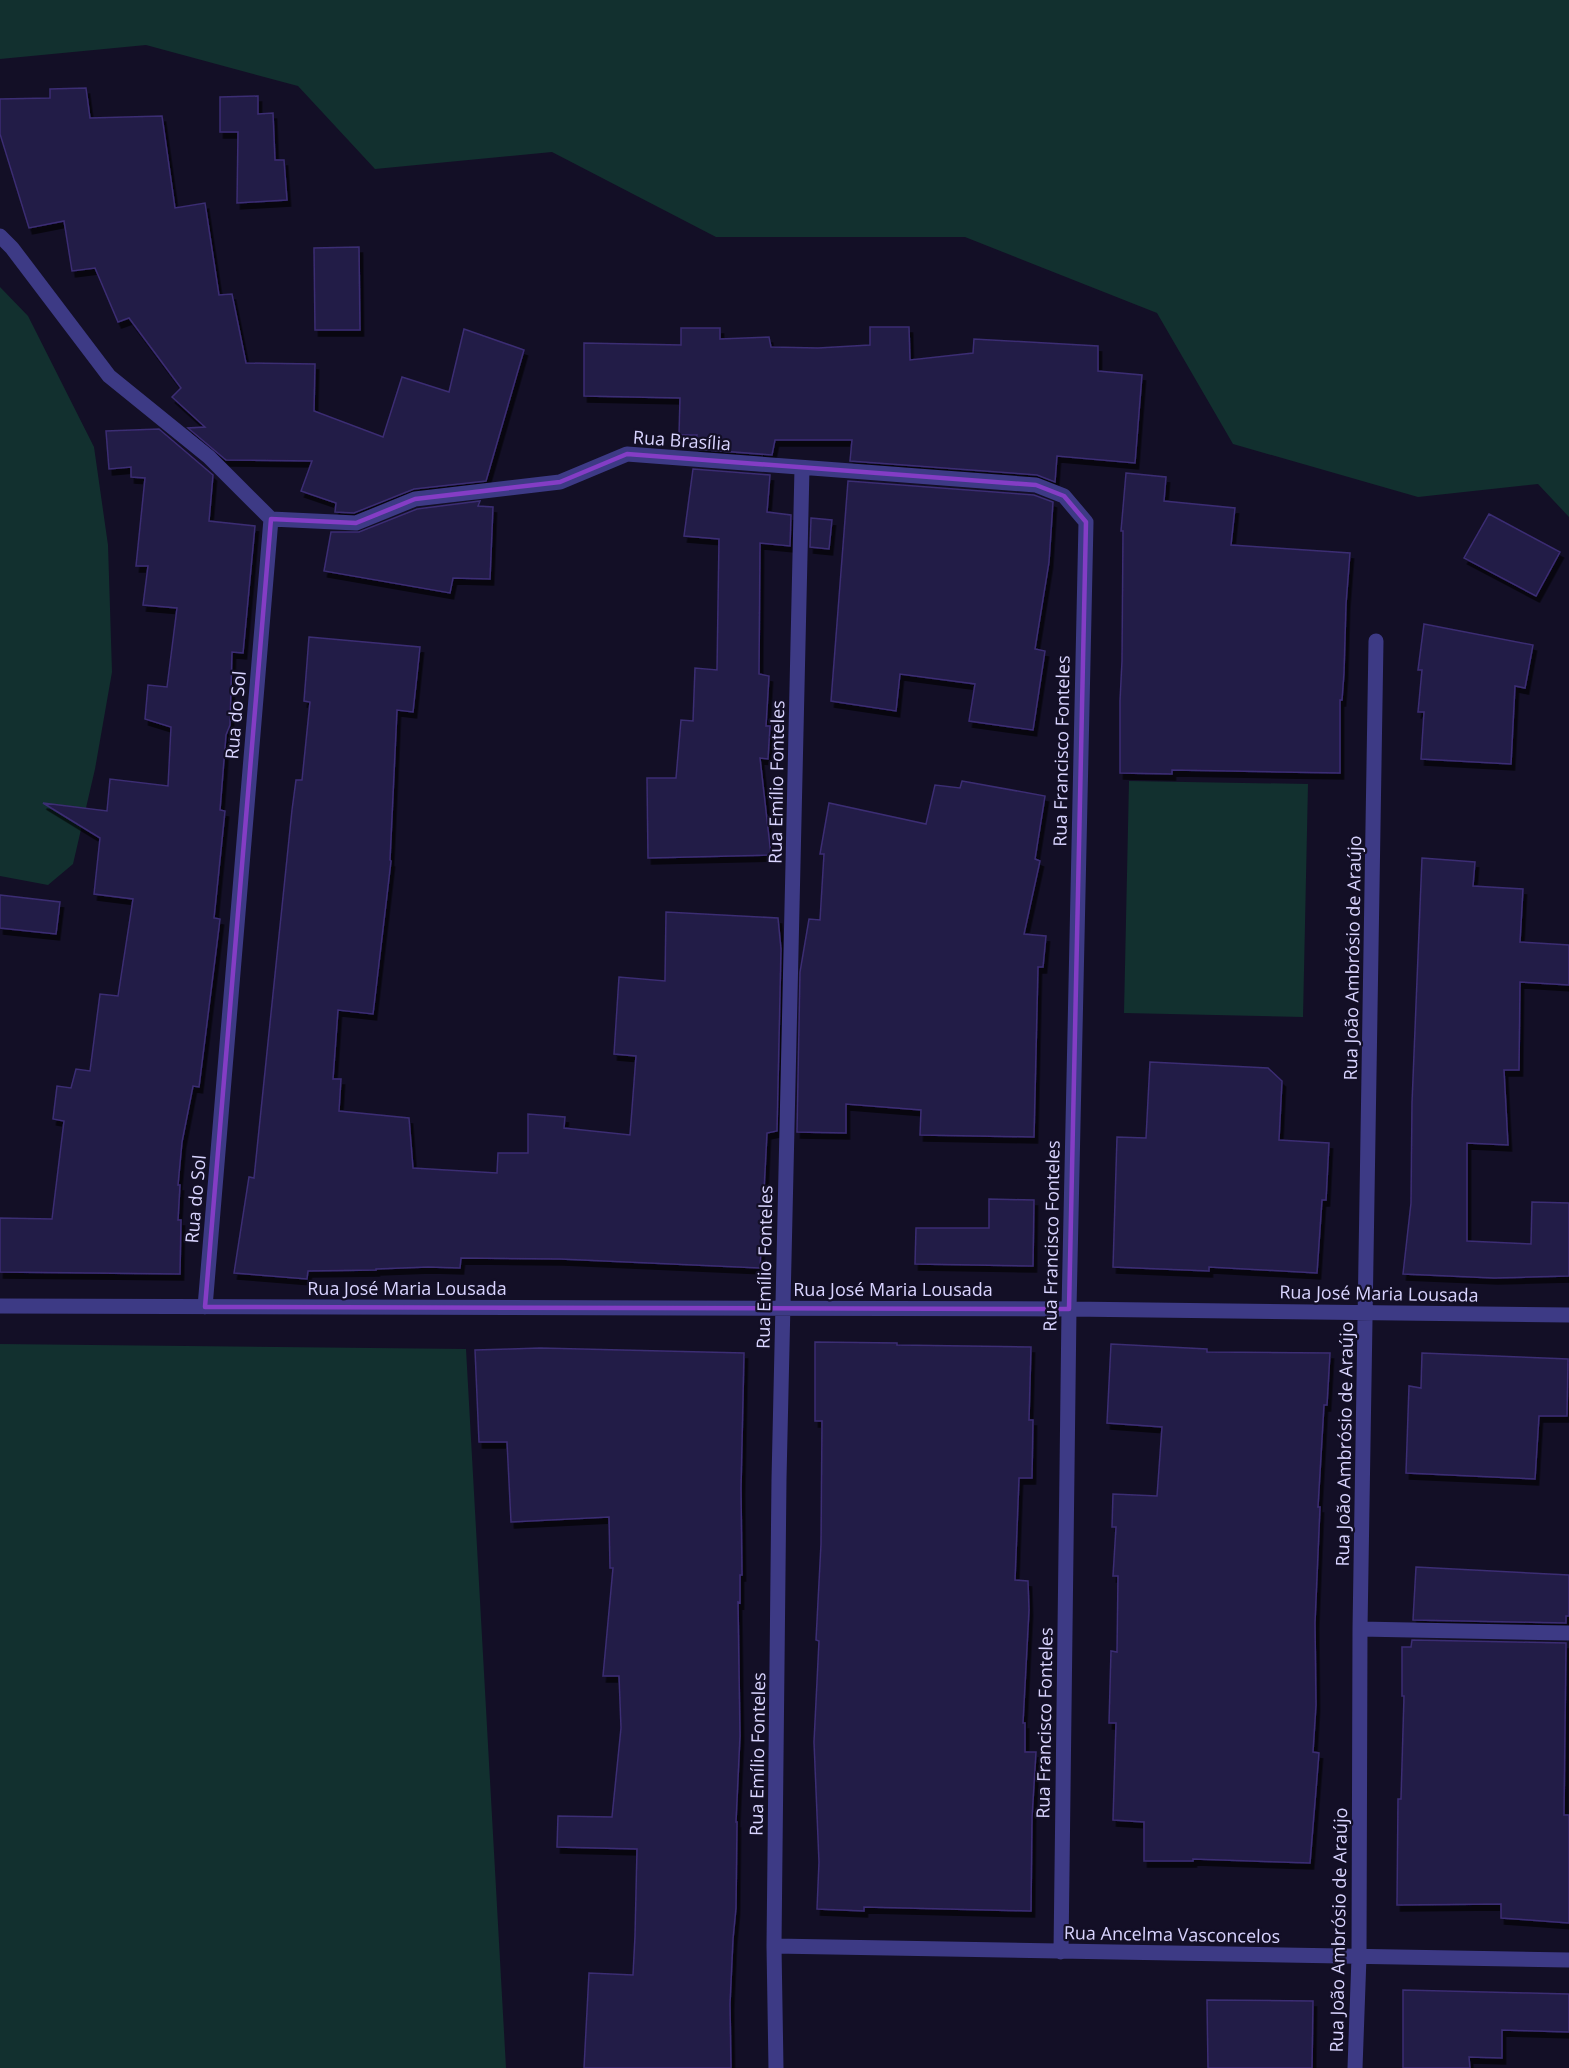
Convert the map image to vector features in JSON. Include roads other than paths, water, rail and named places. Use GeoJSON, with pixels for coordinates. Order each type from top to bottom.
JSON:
{"type":"FeatureCollection","features":[{"type":"Feature","properties":{"kind":"street"},"geometry":{"type":"LineString","coordinates":[[0,236],[12,248],[109,376],[209,457],[271,519]]}},
{"type":"Feature","properties":{"kind":"street","name":"Rua Brasília"},"geometry":{"type":"LineString","coordinates":[[271,519],[356,523],[416,499],[560,482],[627,454],[1036,485],[1064,496],[1086,522]]}},
{"type":"Feature","properties":{"kind":"street","name":"Rua Emílio Fonteles"},"geometry":{"type":"LineString","coordinates":[[776,2068],[774,1946],[783,1309],[802,468]]}},
{"type":"Feature","properties":{"kind":"street","name":"Rua do Sol"},"geometry":{"type":"LineString","coordinates":[[205,1307],[271,519]]}},
{"type":"Feature","properties":{"kind":"street","name":"Rua Francisco Fonteles"},"geometry":{"type":"LineString","coordinates":[[1061,1952],[1069,1309],[1086,522]]}},
{"type":"Feature","properties":{"kind":"street","name":"Rua João Ambrósio de Araújo"},"geometry":{"type":"LineString","coordinates":[[1355,2068],[1359,1957],[1360,1629],[1376,641]]}},
{"type":"Feature","properties":{"kind":"street","name":"Rua José Maria Lousada"},"geometry":{"type":"LineString","coordinates":[[0,1306],[1069,1309],[1569,1315]]}},
{"type":"Feature","properties":{"kind":"street"},"geometry":{"type":"LineString","coordinates":[[1360,1629],[1569,1633]]}},
{"type":"Feature","properties":{"kind":"street","name":"Rua Ancelma Vasconcelos"},"geometry":{"type":"LineString","coordinates":[[774,1946],[1569,1960]]}}]}
